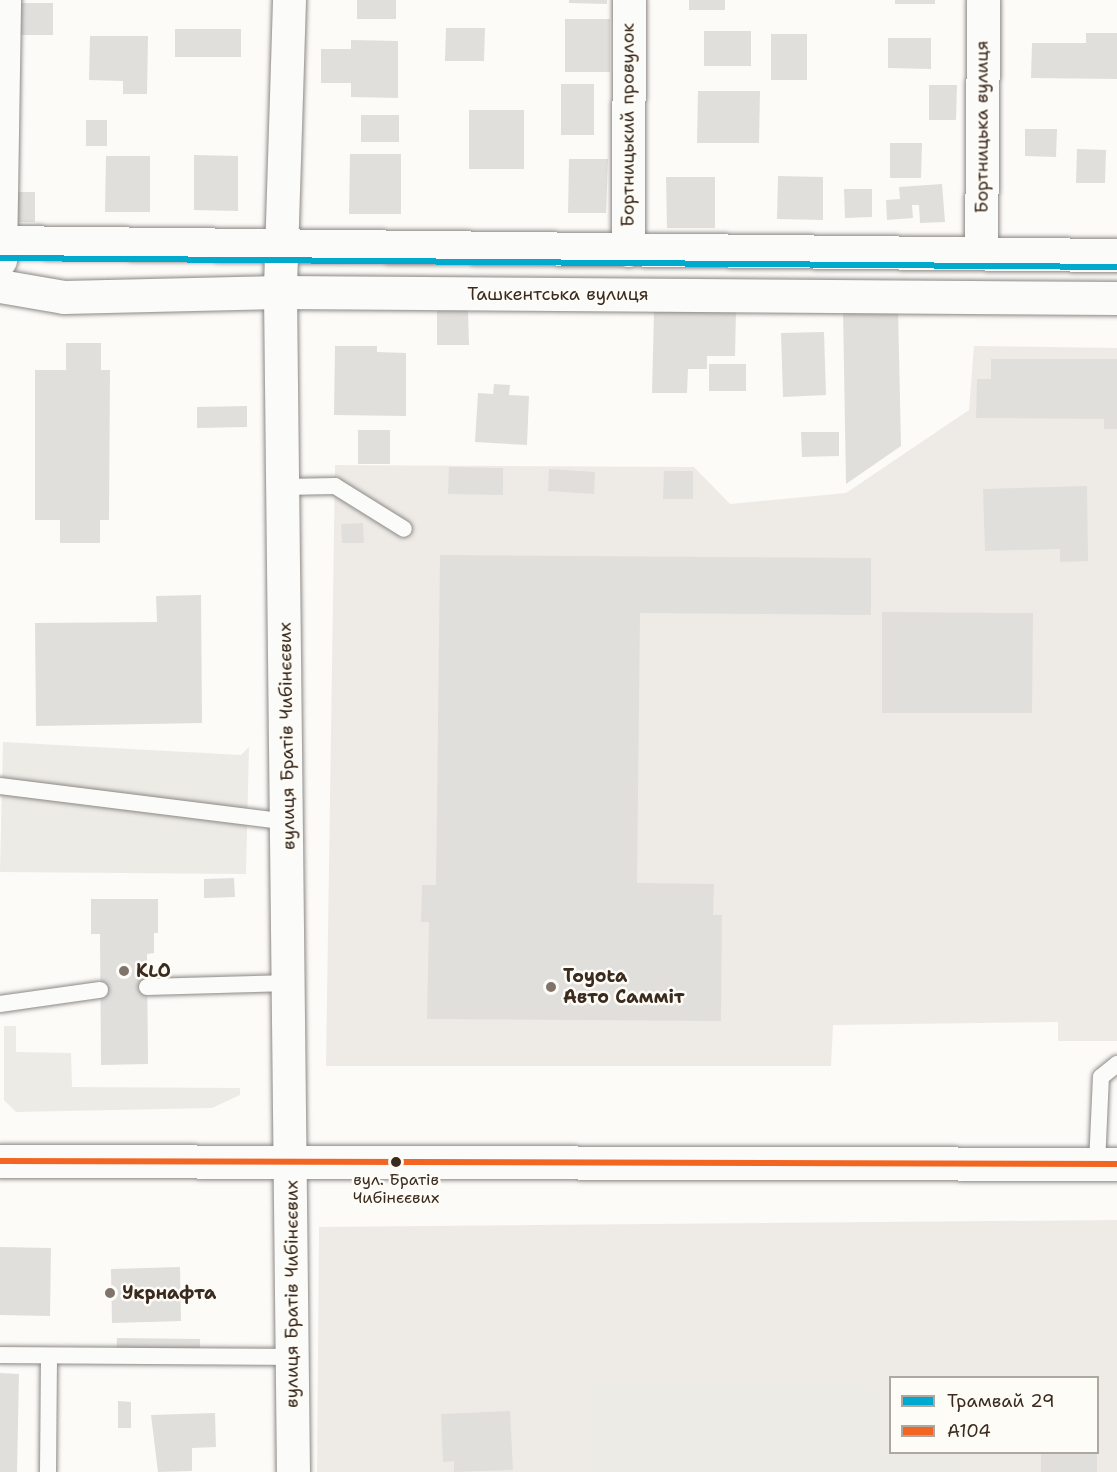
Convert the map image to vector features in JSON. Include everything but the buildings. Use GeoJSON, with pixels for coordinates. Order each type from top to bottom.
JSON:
{"type":"FeatureCollection","features":[{"type":"Feature","properties":{"kind":"street"},"geometry":{"type":"LineString","coordinates":[[4,0],[1,248],[282,246],[1117,255]]}},
{"type":"Feature","properties":{"kind":"street","name":"вулиця Братів Чибінєєвих"},"geometry":{"type":"LineString","coordinates":[[289,0],[280,292],[290,983],[292,1472]]}},
{"type":"Feature","properties":{"kind":"street","name":"Бортницький провулок"},"geometry":{"type":"LineString","coordinates":[[627,250],[629,0]]}},
{"type":"Feature","properties":{"kind":"street","name":"Бортницька вулиця"},"geometry":{"type":"LineString","coordinates":[[981,253],[983,0]]}},
{"type":"Feature","properties":{"kind":"street","name":"Ташкентська вулиця"},"geometry":{"type":"LineString","coordinates":[[0,286],[64,297],[280,292],[1117,298]]}},
{"type":"Feature","properties":{"kind":"street"},"geometry":{"type":"LineString","coordinates":[[0,1161],[1107,1164]]}},
{"type":"Feature","properties":{"kind":"lane"},"geometry":{"type":"LineString","coordinates":[[283,487],[335,486],[404,529]]}},
{"type":"Feature","properties":{"kind":"lane"},"geometry":{"type":"LineString","coordinates":[[0,786],[288,822]]}},
{"type":"Feature","properties":{"kind":"lane"},"geometry":{"type":"LineString","coordinates":[[147,987],[290,983]]}},
{"type":"Feature","properties":{"kind":"lane"},"geometry":{"type":"LineString","coordinates":[[0,1004],[100,990]]}},
{"type":"Feature","properties":{"kind":"lane"},"geometry":{"type":"LineString","coordinates":[[1107,1164],[1101,1077],[1117,1064]]}},
{"type":"Feature","properties":{"kind":"lane"},"geometry":{"type":"LineString","coordinates":[[0,1355],[293,1357]]}},
{"type":"Feature","properties":{"kind":"lane"},"geometry":{"type":"LineString","coordinates":[[48,1472],[50,1356]]}},
{"type":"Feature","properties":{"kind":"shaded area"},"geometry":{"type":"Polygon","coordinates":[[[974,346],[1117,348],[1117,1041],[1058,1041],[1058,1022],[833,1025],[831,1066],[326,1066],[335,465],[694,467],[730,504],[846,493],[969,410],[974,346]]]}},
{"type":"Feature","properties":{"kind":"shaded area"},"geometry":{"type":"Polygon","coordinates":[[[3,742],[241,755],[249,747],[246,874],[0,872],[3,742]]]}},
{"type":"Feature","properties":{"kind":"shaded area"},"geometry":{"type":"Polygon","coordinates":[[[4,1026],[16,1026],[16,1052],[71,1053],[72,1087],[240,1088],[240,1095],[212,1108],[16,1112],[4,1100],[4,1026]]]}},
{"type":"Feature","properties":{"kind":"shaded area"},"geometry":{"type":"Polygon","coordinates":[[[1117,1220],[1117,1472],[317,1472],[319,1227],[1117,1220]]]}},
{"type":"Feature","properties":{"kind":"shaded area"},"geometry":{"type":"Polygon","coordinates":[[[889,1380],[889,1454],[971,1454],[971,1472],[590,1472],[589,1384],[889,1380]]]}},
{"type":"Feature","properties":{"kind":"tram line","name":"29"},"geometry":{"type":"LineString","coordinates":[[0,258],[1117,267]]}},
{"type":"Feature","properties":{"kind":"transit line","name":"А104"},"geometry":{"type":"LineString","coordinates":[[0,1161],[1117,1164]]}},
{"type":"Feature","properties":{"kind":"place","name":"KLO"},"geometry":{"type":"Point","coordinates":[124,971]}},
{"type":"Feature","properties":{"kind":"place","name":"Toyota Авто Самміт"},"geometry":{"type":"Point","coordinates":[551,987]}},
{"type":"Feature","properties":{"kind":"place","name":"вул. Братів Чибінєєвих"},"geometry":{"type":"Point","coordinates":[396,1162]}},
{"type":"Feature","properties":{"kind":"place","name":"Укрнафта"},"geometry":{"type":"Point","coordinates":[110,1293]}}]}
